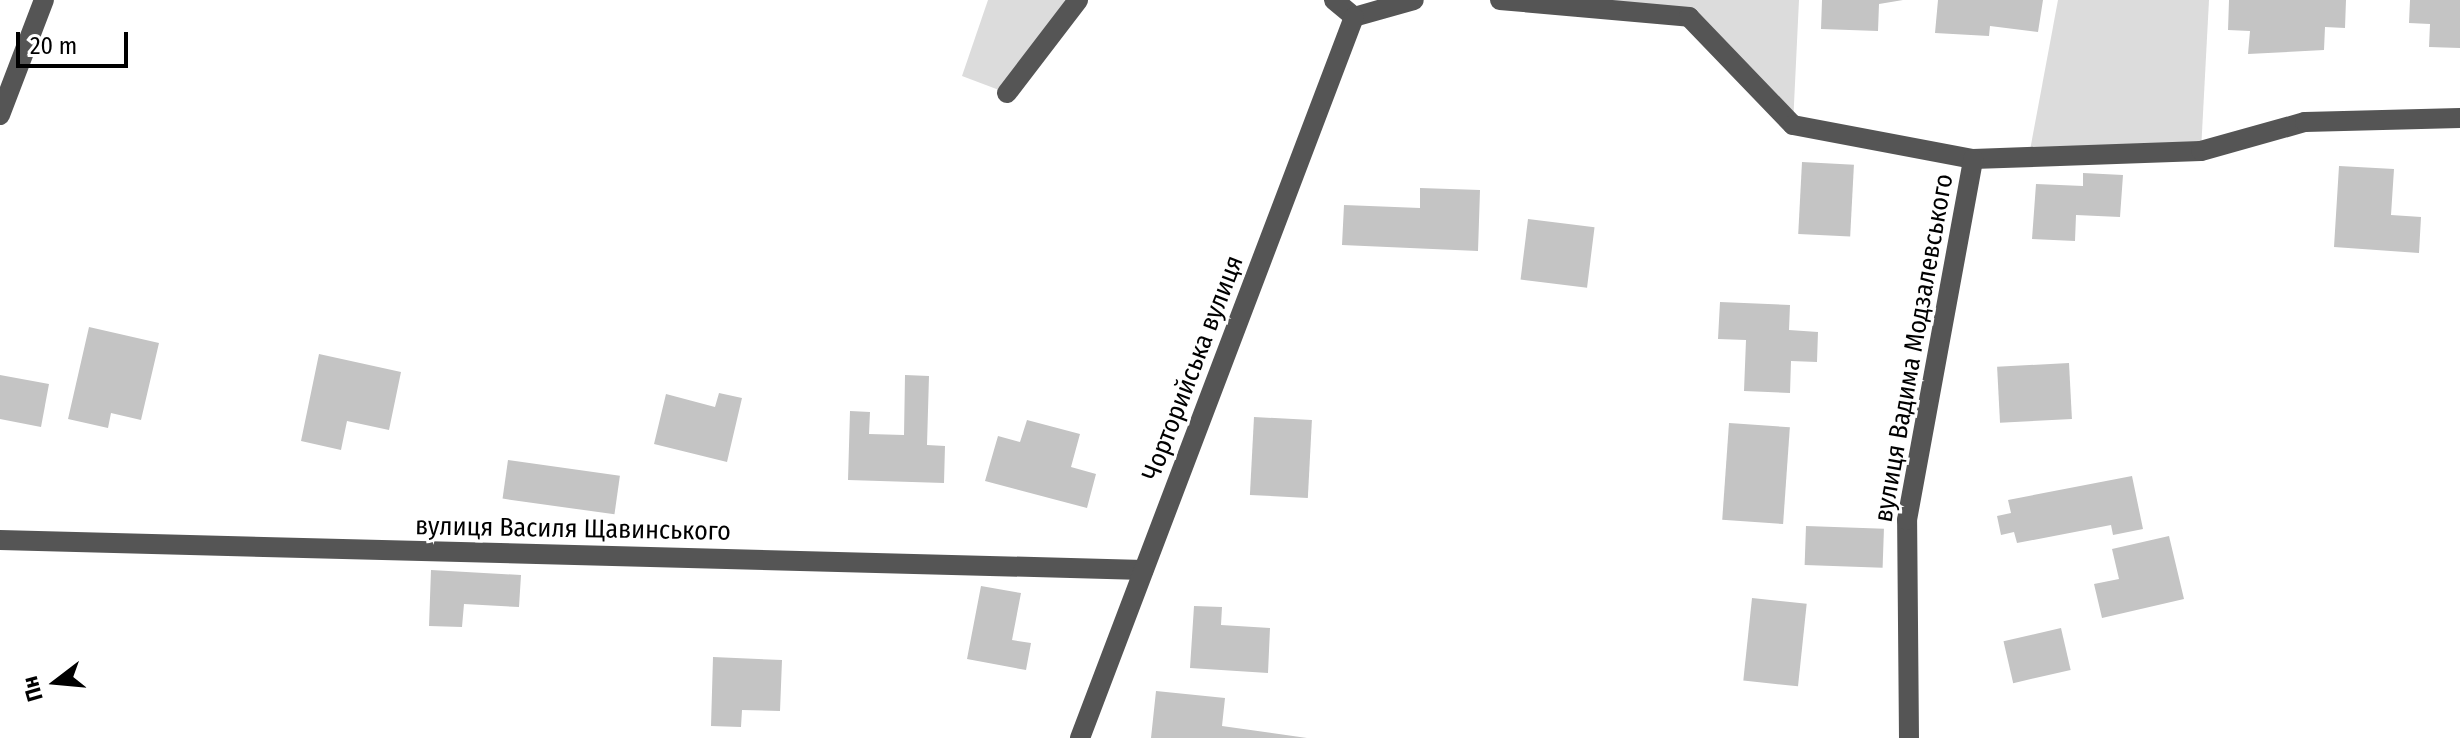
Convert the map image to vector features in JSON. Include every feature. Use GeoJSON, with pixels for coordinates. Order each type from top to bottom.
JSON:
{"type":"FeatureCollection","features":[{"type":"Feature","properties":{"kind":"street"},"geometry":{"type":"LineString","coordinates":[[0,115],[44,0]]}},
{"type":"Feature","properties":{"kind":"street"},"geometry":{"type":"LineString","coordinates":[[1007,93],[1078,0]]}},
{"type":"Feature","properties":{"kind":"street"},"geometry":{"type":"LineString","coordinates":[[1334,0],[1354,17],[1414,0]]}},
{"type":"Feature","properties":{"kind":"street"},"geometry":{"type":"LineString","coordinates":[[1500,0],[1689,17],[1793,125],[1973,159],[2201,151],[2305,122],[2460,118]]}},
{"type":"Feature","properties":{"kind":"street","name":"Чорторийська вулиця"},"geometry":{"type":"LineString","coordinates":[[1080,738],[1354,17]]}},
{"type":"Feature","properties":{"kind":"street","name":"вулиця Вадима Модзалевського"},"geometry":{"type":"LineString","coordinates":[[1909,738],[1907,520],[1973,159]]}},
{"type":"Feature","properties":{"kind":"street","name":"вулиця Василя Щавинського"},"geometry":{"type":"LineString","coordinates":[[0,540],[1144,570]]}},
{"type":"Feature","properties":{"kind":"shaded area"},"geometry":{"type":"Polygon","coordinates":[[[988,0],[1078,0],[1007,93],[962,76],[988,0]]]}},
{"type":"Feature","properties":{"kind":"shaded area"},"geometry":{"type":"Polygon","coordinates":[[[1500,0],[1799,0],[1793,125],[1689,17],[1500,0]]]}},
{"type":"Feature","properties":{"kind":"shaded area"},"geometry":{"type":"Polygon","coordinates":[[[2058,0],[2209,0],[2201,151],[2028,161],[2058,0]]]}},
{"type":"Feature","properties":{"kind":"building"},"geometry":{"type":"Polygon","coordinates":[[[1822,0],[1903,0],[1879,4],[1878,31],[1821,29],[1822,0]]]}},
{"type":"Feature","properties":{"kind":"building"},"geometry":{"type":"Polygon","coordinates":[[[1938,0],[2043,0],[2038,32],[1990,26],[1989,36],[1935,33],[1938,0]]]}},
{"type":"Feature","properties":{"kind":"building"},"geometry":{"type":"Polygon","coordinates":[[[2229,0],[2346,0],[2345,28],[2325,27],[2324,50],[2248,54],[2250,31],[2228,30],[2229,0]]]}},
{"type":"Feature","properties":{"kind":"building"},"geometry":{"type":"Polygon","coordinates":[[[2410,0],[2460,0],[2460,48],[2429,47],[2430,24],[2409,23],[2410,0]]]}},
{"type":"Feature","properties":{"kind":"building"},"geometry":{"type":"Polygon","coordinates":[[[1802,162],[1854,165],[1850,237],[1798,234],[1802,162]]]}},
{"type":"Feature","properties":{"kind":"building"},"geometry":{"type":"Polygon","coordinates":[[[2339,166],[2394,169],[2391,215],[2421,217],[2419,253],[2334,247],[2339,166]]]}},
{"type":"Feature","properties":{"kind":"building"},"geometry":{"type":"Polygon","coordinates":[[[2083,173],[2123,175],[2120,217],[2076,215],[2075,241],[2032,239],[2036,184],[2083,186],[2083,173]]]}},
{"type":"Feature","properties":{"kind":"building"},"geometry":{"type":"Polygon","coordinates":[[[1420,188],[1480,190],[1478,251],[1342,245],[1344,205],[1420,208],[1420,188]]]}},
{"type":"Feature","properties":{"kind":"building"},"geometry":{"type":"Polygon","coordinates":[[[1528,219],[1595,227],[1587,288],[1521,280],[1528,219]]]}},
{"type":"Feature","properties":{"kind":"building"},"geometry":{"type":"Polygon","coordinates":[[[1720,302],[1790,305],[1789,330],[1818,332],[1817,362],[1791,361],[1790,393],[1744,391],[1746,340],[1718,339],[1720,302]]]}},
{"type":"Feature","properties":{"kind":"building"},"geometry":{"type":"Polygon","coordinates":[[[89,327],[159,343],[141,420],[111,413],[108,428],[68,419],[89,327]]]}},
{"type":"Feature","properties":{"kind":"building"},"geometry":{"type":"Polygon","coordinates":[[[319,354],[401,372],[389,430],[347,421],[341,450],[301,441],[319,354]]]}},
{"type":"Feature","properties":{"kind":"building"},"geometry":{"type":"Polygon","coordinates":[[[2069,363],[2072,419],[2000,423],[1997,367],[2069,363]]]}},
{"type":"Feature","properties":{"kind":"building"},"geometry":{"type":"Polygon","coordinates":[[[0,375],[49,384],[41,427],[0,419],[0,375]]]}},
{"type":"Feature","properties":{"kind":"building"},"geometry":{"type":"Polygon","coordinates":[[[905,375],[929,376],[927,445],[945,446],[944,483],[848,480],[850,411],[870,412],[869,434],[904,435],[905,375]]]}},
{"type":"Feature","properties":{"kind":"building"},"geometry":{"type":"Polygon","coordinates":[[[719,393],[742,398],[727,462],[654,444],[666,394],[715,407],[719,393]]]}},
{"type":"Feature","properties":{"kind":"building"},"geometry":{"type":"Polygon","coordinates":[[[1254,417],[1312,420],[1308,498],[1250,495],[1254,417]]]}},
{"type":"Feature","properties":{"kind":"building"},"geometry":{"type":"Polygon","coordinates":[[[1027,420],[1080,434],[1071,467],[1096,474],[1087,508],[985,481],[998,436],[1020,442],[1027,420]]]}},
{"type":"Feature","properties":{"kind":"building"},"geometry":{"type":"Polygon","coordinates":[[[1729,423],[1790,427],[1783,524],[1722,520],[1729,423]]]}},
{"type":"Feature","properties":{"kind":"building"},"geometry":{"type":"Polygon","coordinates":[[[508,460],[620,476],[614,514],[503,499],[508,460]]]}},
{"type":"Feature","properties":{"kind":"building"},"geometry":{"type":"Polygon","coordinates":[[[2132,476],[2143,529],[2113,535],[2111,525],[2017,543],[2014,532],[2001,535],[1997,516],[2011,513],[2008,500],[2132,476]]]}},
{"type":"Feature","properties":{"kind":"building"},"geometry":{"type":"Polygon","coordinates":[[[1806,526],[1884,529],[1883,568],[1805,565],[1806,526]]]}},
{"type":"Feature","properties":{"kind":"building"},"geometry":{"type":"Polygon","coordinates":[[[2169,536],[2184,599],[2102,618],[2094,584],[2119,579],[2112,549],[2169,536]]]}},
{"type":"Feature","properties":{"kind":"building"},"geometry":{"type":"Polygon","coordinates":[[[431,570],[521,575],[519,607],[464,604],[462,627],[429,626],[431,570]]]}},
{"type":"Feature","properties":{"kind":"building"},"geometry":{"type":"Polygon","coordinates":[[[981,586],[1021,593],[1012,640],[1031,643],[1026,670],[967,659],[981,586]]]}},
{"type":"Feature","properties":{"kind":"building"},"geometry":{"type":"Polygon","coordinates":[[[1752,598],[1807,604],[1798,686],[1743,681],[1752,598]]]}},
{"type":"Feature","properties":{"kind":"building"},"geometry":{"type":"Polygon","coordinates":[[[1194,606],[1222,607],[1221,625],[1270,628],[1268,673],[1190,668],[1194,606]]]}},
{"type":"Feature","properties":{"kind":"building"},"geometry":{"type":"Polygon","coordinates":[[[2061,628],[2071,670],[2013,683],[2004,641],[2061,628]]]}},
{"type":"Feature","properties":{"kind":"building"},"geometry":{"type":"Polygon","coordinates":[[[713,657],[782,660],[780,711],[742,710],[741,727],[711,726],[713,657]]]}},
{"type":"Feature","properties":{"kind":"building"},"geometry":{"type":"Polygon","coordinates":[[[1156,691],[1225,698],[1222,726],[1307,738],[1151,738],[1156,691]]]}}]}
